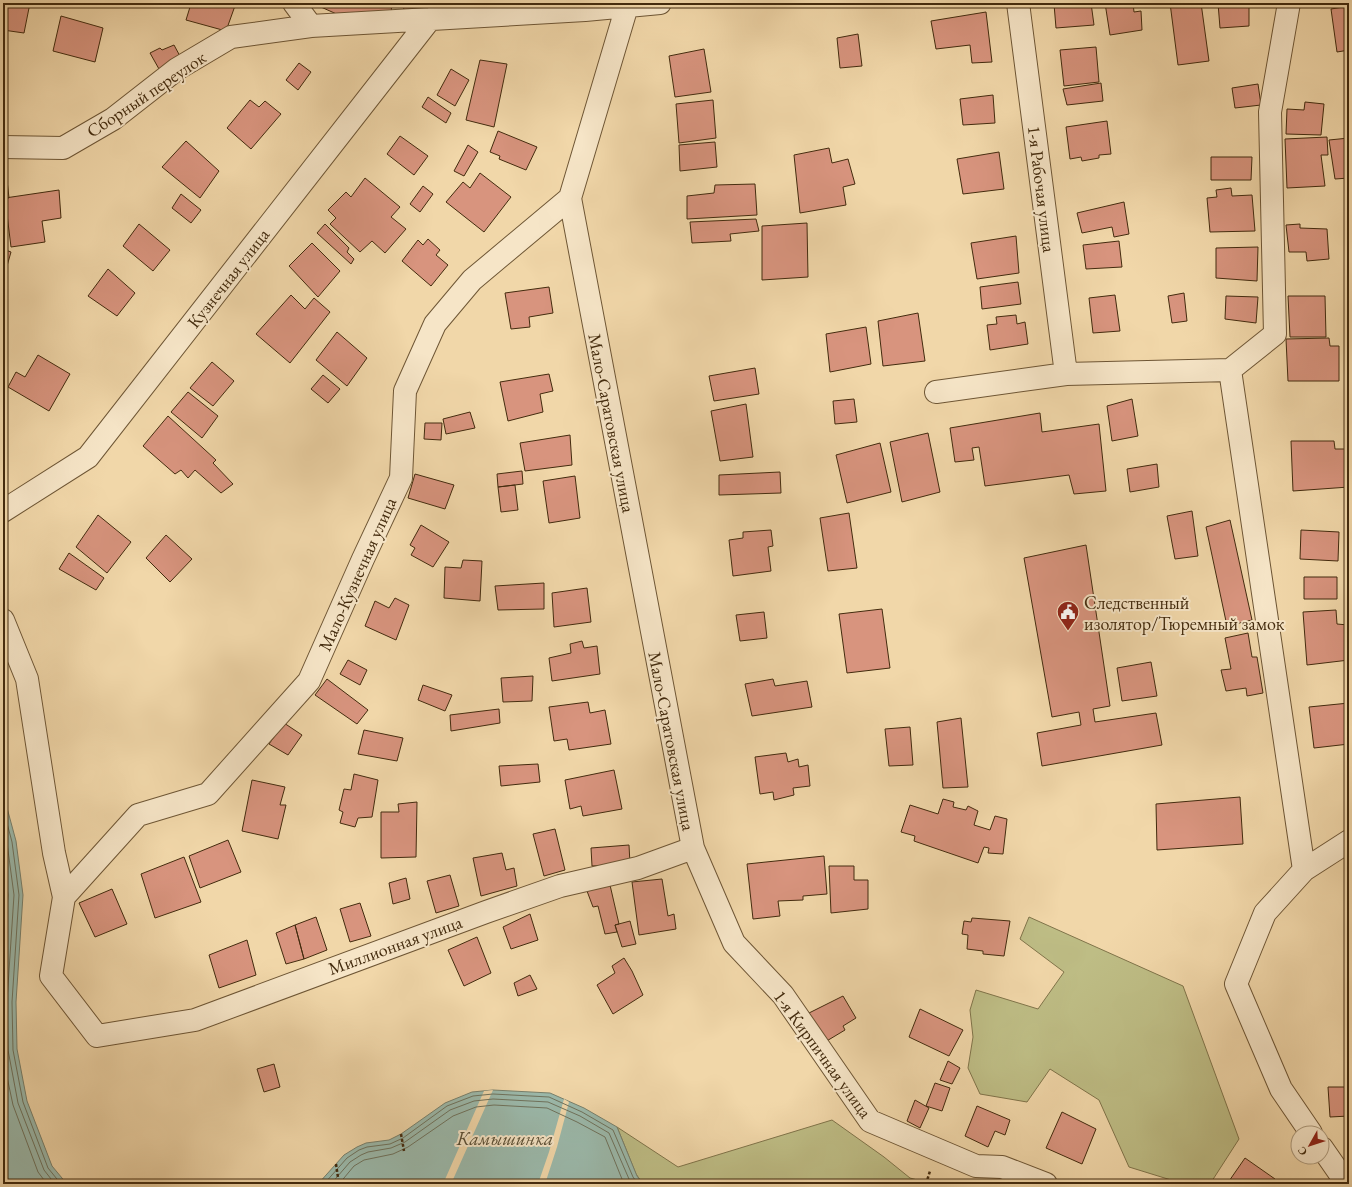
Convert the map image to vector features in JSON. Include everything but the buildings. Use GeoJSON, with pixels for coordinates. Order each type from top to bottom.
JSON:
{"type":"FeatureCollection","features":[{"type":"Feature","properties":{"kind":"street"},"geometry":{"type":"LineString","coordinates":[[294,3],[311,26]]}},
{"type":"Feature","properties":{"kind":"street","name":"Сборный переулок"},"geometry":{"type":"LineString","coordinates":[[3,147],[63,148],[113,119],[177,69],[231,37],[311,26],[430,19],[483,10],[584,10],[660,3]]}},
{"type":"Feature","properties":{"kind":"street","name":"1-я Рабочая улица"},"geometry":{"type":"LineString","coordinates":[[1018,3],[1066,374]]}},
{"type":"Feature","properties":{"kind":"street"},"geometry":{"type":"LineString","coordinates":[[936,392],[1066,374],[1230,370],[1275,334],[1270,112],[1289,3]]}},
{"type":"Feature","properties":{"kind":"street","name":"Мало-Саратовская улица"},"geometry":{"type":"LineString","coordinates":[[627,5],[570,198],[693,848]]}},
{"type":"Feature","properties":{"kind":"street","name":"Кузнечная улица"},"geometry":{"type":"LineString","coordinates":[[3,511],[88,457],[430,19]]}},
{"type":"Feature","properties":{"kind":"street","name":"Мало-Кузнечная улица"},"geometry":{"type":"LineString","coordinates":[[64,897],[138,815],[208,794],[309,681],[400,478],[405,391],[435,324],[472,280],[570,198]]}},
{"type":"Feature","properties":{"kind":"street"},"geometry":{"type":"LineString","coordinates":[[1230,370],[1304,870]]}},
{"type":"Feature","properties":{"kind":"street"},"geometry":{"type":"LineString","coordinates":[[3,620],[27,679],[54,853],[64,897]]}},
{"type":"Feature","properties":{"kind":"street"},"geometry":{"type":"LineString","coordinates":[[1306,1125],[1281,1089],[1236,984],[1265,914],[1304,870],[1349,841]]}},
{"type":"Feature","properties":{"kind":"street","name":"Миллионная улица"},"geometry":{"type":"LineString","coordinates":[[64,897],[51,976],[97,1036],[195,1020],[479,914],[553,889],[638,868],[693,848]]}},
{"type":"Feature","properties":{"kind":"street","name":"1-я Кирпичная улица"},"geometry":{"type":"LineString","coordinates":[[693,848],[734,943],[783,995],[870,1121],[976,1166],[1002,1167],[1046,1184]]}},
{"type":"Feature","properties":{"kind":"street"},"geometry":{"type":"LineString","coordinates":[[1330,1160],[1347,1184]]}},
{"type":"Feature","properties":{"kind":"path"},"geometry":{"type":"LineString","coordinates":[[401,1134],[404,1151]]}},
{"type":"Feature","properties":{"kind":"path"},"geometry":{"type":"LineString","coordinates":[[336,1164],[339,1184]]}},
{"type":"Feature","properties":{"kind":"shaded area"},"geometry":{"type":"Polygon","coordinates":[[[1029,917],[1183,986],[1239,1139],[1210,1184],[1184,1184],[1129,1167],[1099,1100],[1050,1069],[1027,1102],[980,1094],[968,1068],[973,1037],[970,1010],[976,990],[1038,1009],[1064,972],[1020,939],[1029,917]]]}},
{"type":"Feature","properties":{"kind":"shaded area"},"geometry":{"type":"Polygon","coordinates":[[[832,1120],[884,1157],[910,1178],[932,1184],[643,1184],[636,1174],[617,1127],[678,1167],[832,1120]]]}},
{"type":"Feature","properties":{"kind":"water"},"geometry":{"type":"Polygon","coordinates":[[[3,793],[16,841],[23,895],[16,1002],[17,1049],[27,1101],[52,1166],[67,1184],[3,1184],[3,793]]]}},
{"type":"Feature","properties":{"kind":"water","name":"Камышинка"},"geometry":{"type":"Polygon","coordinates":[[[493,1090],[550,1093],[584,1108],[617,1127],[637,1176],[643,1184],[318,1184],[344,1155],[357,1147],[366,1143],[389,1140],[401,1134],[445,1103],[472,1092],[493,1090]]]}},
{"type":"Feature","properties":{"kind":"pier"},"geometry":{"type":"Polygon","coordinates":[[[493,1090],[451,1184],[443,1184],[484,1091],[493,1090]]]}},
{"type":"Feature","properties":{"kind":"pier"},"geometry":{"type":"Polygon","coordinates":[[[564,1099],[569,1102],[557,1147],[545,1184],[538,1184],[549,1152],[564,1099]]]}},
{"type":"Feature","properties":{"kind":"place","name":"Следственный изолятор/Тюремный замок"},"geometry":{"type":"Point","coordinates":[1068,632]}}]}
